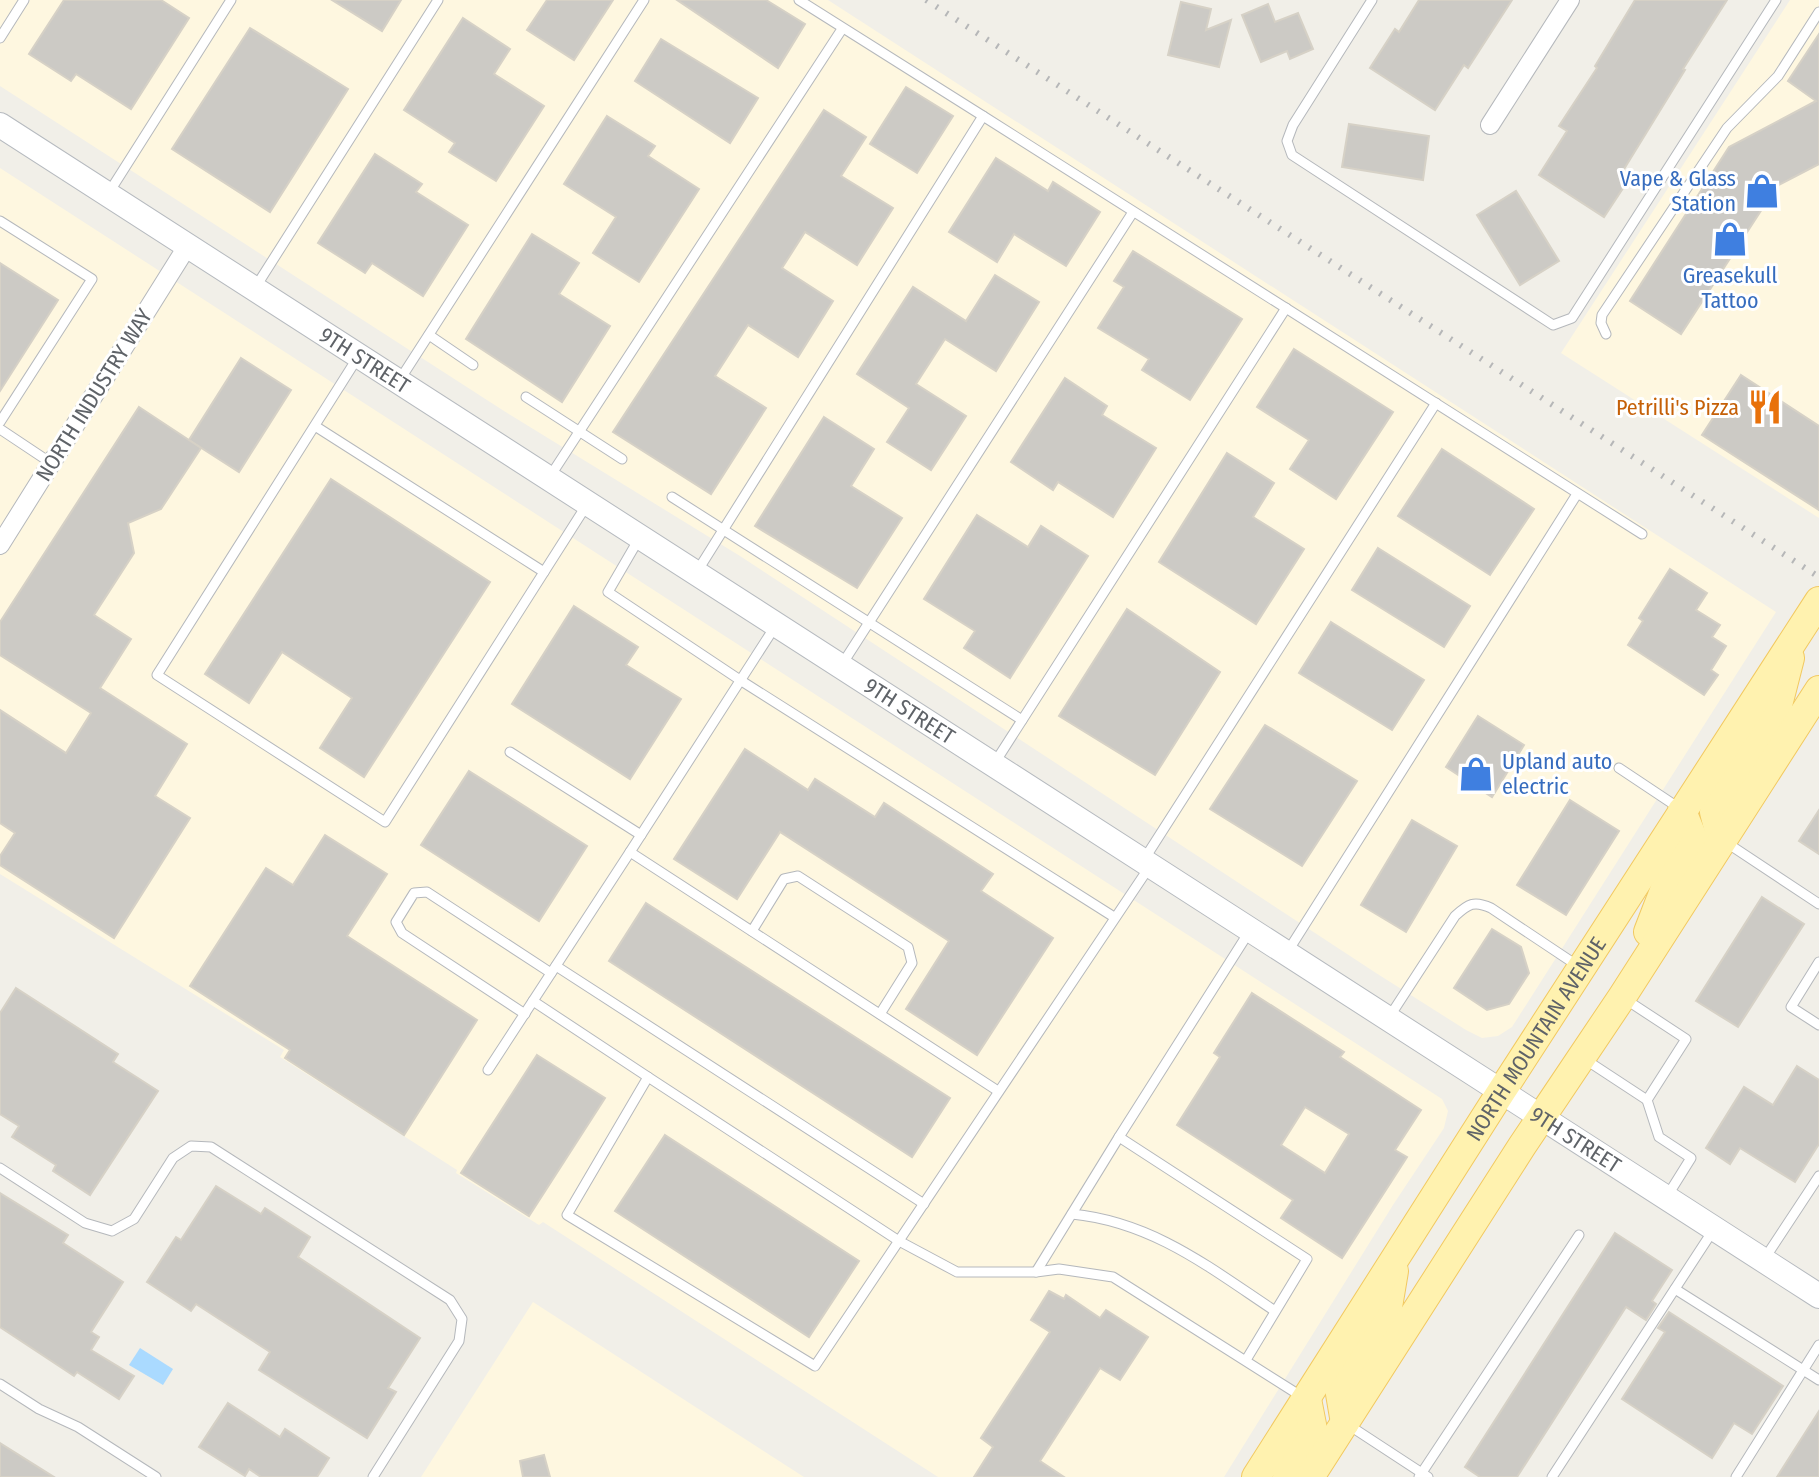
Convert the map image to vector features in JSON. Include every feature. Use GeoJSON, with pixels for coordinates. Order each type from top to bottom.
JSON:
{"type":"FeatureCollection","features":[{"type":"Feature","properties":{"kind":"main road","name":"NORTH MOUNTAIN AVENUE"},"geometry":{"type":"LineString","coordinates":[[1256,1477],[1819,601]]}},
{"type":"Feature","properties":{"kind":"main road"},"geometry":{"type":"LineString","coordinates":[[1721,839],[1715,807],[1777,709],[1795,638]]}},
{"type":"Feature","properties":{"kind":"main road"},"geometry":{"type":"LineString","coordinates":[[1310,1477],[1819,690]]}},
{"type":"Feature","properties":{"kind":"main road"},"geometry":{"type":"LineString","coordinates":[[1638,971],[1648,928],[1665,888],[1695,843],[1682,811]]}},
{"type":"Feature","properties":{"kind":"main road"},"geometry":{"type":"LineString","coordinates":[[1345,1423],[1339,1388],[1387,1313],[1396,1259]]}},
{"type":"Feature","properties":{"kind":"main road"},"geometry":{"type":"LineString","coordinates":[[1287,1477],[1314,1435],[1307,1399]]}},
{"type":"Feature","properties":{"kind":"street"},"geometry":{"type":"LineString","coordinates":[[1490,125],[1570,0]]}},
{"type":"Feature","properties":{"kind":"street","name":"9TH STREET"},"geometry":{"type":"LineString","coordinates":[[0,125],[1819,1296]]}},
{"type":"Feature","properties":{"kind":"street","name":"NORTH INDUSTRY WAY"},"geometry":{"type":"LineString","coordinates":[[0,545],[188,245]]}},
{"type":"Feature","properties":{"kind":"lane"},"geometry":{"type":"LineString","coordinates":[[0,38],[24,0]]}},
{"type":"Feature","properties":{"kind":"lane"},"geometry":{"type":"LineString","coordinates":[[108,194],[231,0]]}},
{"type":"Feature","properties":{"kind":"lane"},"geometry":{"type":"LineString","coordinates":[[255,288],[438,0]]}},
{"type":"Feature","properties":{"kind":"lane"},"geometry":{"type":"LineString","coordinates":[[399,381],[644,0]]}},
{"type":"Feature","properties":{"kind":"lane"},"geometry":{"type":"LineString","coordinates":[[799,0],[1642,534]]}},
{"type":"Feature","properties":{"kind":"lane"},"geometry":{"type":"LineString","coordinates":[[1372,0],[1293,125],[1287,141],[1292,155],[1553,325],[1572,318],[1776,0]]}},
{"type":"Feature","properties":{"kind":"lane"},"geometry":{"type":"LineString","coordinates":[[1606,334],[1601,323],[1602,315],[1727,128],[1778,76],[1819,12]]}},
{"type":"Feature","properties":{"kind":"lane"},"geometry":{"type":"LineString","coordinates":[[549,478],[842,29]]}},
{"type":"Feature","properties":{"kind":"lane"},"geometry":{"type":"LineString","coordinates":[[696,573],[983,116]]}},
{"type":"Feature","properties":{"kind":"lane"},"geometry":{"type":"LineString","coordinates":[[841,666],[1133,212]]}},
{"type":"Feature","properties":{"kind":"lane"},"geometry":{"type":"LineString","coordinates":[[0,221],[92,279],[0,422]]}},
{"type":"Feature","properties":{"kind":"lane"},"geometry":{"type":"LineString","coordinates":[[994,765],[1286,308]]}},
{"type":"Feature","properties":{"kind":"lane"},"geometry":{"type":"LineString","coordinates":[[429,335],[473,365]]}},
{"type":"Feature","properties":{"kind":"lane"},"geometry":{"type":"LineString","coordinates":[[359,356],[157,675],[385,822],[588,503]]}},
{"type":"Feature","properties":{"kind":"lane"},"geometry":{"type":"LineString","coordinates":[[526,397],[622,459]]}},
{"type":"Feature","properties":{"kind":"lane"},"geometry":{"type":"LineString","coordinates":[[648,1077],[567,1215],[815,1366],[1114,917],[1436,403]]}},
{"type":"Feature","properties":{"kind":"lane"},"geometry":{"type":"LineString","coordinates":[[315,426],[544,572]]}},
{"type":"Feature","properties":{"kind":"lane"},"geometry":{"type":"LineString","coordinates":[[0,429],[51,463]]}},
{"type":"Feature","properties":{"kind":"lane"},"geometry":{"type":"LineString","coordinates":[[1286,954],[1577,494]]}},
{"type":"Feature","properties":{"kind":"lane"},"geometry":{"type":"LineString","coordinates":[[672,497],[1022,720]]}},
{"type":"Feature","properties":{"kind":"lane"},"geometry":{"type":"LineString","coordinates":[[640,537],[608,592],[740,680],[1114,917]]}},
{"type":"Feature","properties":{"kind":"lane"},"geometry":{"type":"LineString","coordinates":[[488,1070],[776,625]]}},
{"type":"Feature","properties":{"kind":"lane"},"geometry":{"type":"LineString","coordinates":[[510,752],[641,835]]}},
{"type":"Feature","properties":{"kind":"lane"},"geometry":{"type":"LineString","coordinates":[[1619,768],[1682,811]]}},
{"type":"Feature","properties":{"kind":"lane"},"geometry":{"type":"LineString","coordinates":[[1721,839],[1819,904]]}},
{"type":"Feature","properties":{"kind":"lane"},"geometry":{"type":"LineString","coordinates":[[630,852],[998,1091]]}},
{"type":"Feature","properties":{"kind":"lane"},"geometry":{"type":"LineString","coordinates":[[752,931],[784,879],[798,876],[908,947],[912,963],[880,1014]]}},
{"type":"Feature","properties":{"kind":"lane"},"geometry":{"type":"LineString","coordinates":[[525,1014],[402,933],[396,922],[414,893],[427,892],[554,969],[924,1204]]}},
{"type":"Feature","properties":{"kind":"lane"},"geometry":{"type":"LineString","coordinates":[[1388,1019],[1455,916],[1467,905],[1479,902],[1491,908],[1581,968]]}},
{"type":"Feature","properties":{"kind":"lane"},"geometry":{"type":"LineString","coordinates":[[1036,1272],[1250,930]]}},
{"type":"Feature","properties":{"kind":"lane"},"geometry":{"type":"LineString","coordinates":[[1819,962],[1791,1007],[1819,1025]]}},
{"type":"Feature","properties":{"kind":"lane"},"geometry":{"type":"LineString","coordinates":[[1622,997],[1686,1039],[1647,1100]]}},
{"type":"Feature","properties":{"kind":"lane"},"geometry":{"type":"LineString","coordinates":[[533,1001],[899,1241],[957,1272],[1059,1269],[1113,1277],[1307,1399]]}},
{"type":"Feature","properties":{"kind":"lane"},"geometry":{"type":"LineString","coordinates":[[1582,1058],[1647,1100],[1659,1137],[1691,1158],[1666,1198]]}},
{"type":"Feature","properties":{"kind":"lane"},"geometry":{"type":"LineString","coordinates":[[1119,1137],[1307,1259],[1246,1360]]}},
{"type":"Feature","properties":{"kind":"lane"},"geometry":{"type":"LineString","coordinates":[[0,1168],[85,1223],[112,1231],[134,1219],[173,1158],[191,1146],[211,1147],[450,1300],[462,1319],[459,1341],[373,1477]]}},
{"type":"Feature","properties":{"kind":"lane"},"geometry":{"type":"LineString","coordinates":[[1763,1261],[1819,1176]]}},
{"type":"Feature","properties":{"kind":"lane"},"geometry":{"type":"LineString","coordinates":[[1072,1214],[1100,1217],[1158,1236],[1275,1311]]}},
{"type":"Feature","properties":{"kind":"lane"},"geometry":{"type":"LineString","coordinates":[[1552,1477],[1714,1229]]}},
{"type":"Feature","properties":{"kind":"lane"},"geometry":{"type":"LineString","coordinates":[[1345,1423],[1423,1476],[1579,1235]]}},
{"type":"Feature","properties":{"kind":"lane"},"geometry":{"type":"LineString","coordinates":[[1675,1289],[1819,1380]]}},
{"type":"Feature","properties":{"kind":"lane"},"geometry":{"type":"LineString","coordinates":[[1736,1477],[1819,1345]]}},
{"type":"Feature","properties":{"kind":"lane"},"geometry":{"type":"LineString","coordinates":[[0,1384],[39,1409],[78,1427],[156,1477]]}},
{"type":"Feature","properties":{"kind":"shaded area"},"geometry":{"type":"Polygon","coordinates":[[[0,0],[828,0],[1776,612],[1512,1027],[1498,1036],[1482,1038],[1376,973],[740,556],[504,411],[0,86],[0,0]]]}},
{"type":"Feature","properties":{"kind":"shaded area"},"geometry":{"type":"Polygon","coordinates":[[[1790,0],[1819,0],[1819,518],[1561,353],[1790,0]]]}},
{"type":"Feature","properties":{"kind":"shaded area"},"geometry":{"type":"Polygon","coordinates":[[[0,168],[1442,1099],[1448,1111],[1444,1128],[1224,1477],[938,1477],[543,1222],[539,1225],[456,1173],[457,1170],[280,1057],[284,1050],[0,874],[0,168]]]}},
{"type":"Feature","properties":{"kind":"shaded area"},"geometry":{"type":"Polygon","coordinates":[[[533,1302],[804,1477],[421,1477],[533,1302]]]}},
{"type":"Feature","properties":{"kind":"water"},"geometry":{"type":"Polygon","coordinates":[[[140,1348],[173,1369],[163,1385],[129,1365],[140,1348]]]}},
{"type":"Feature","properties":{"kind":"building"},"geometry":{"type":"Polygon","coordinates":[[[64,0],[161,0],[189,18],[131,109],[76,74],[71,81],[29,54],[64,0]]]}},
{"type":"Feature","properties":{"kind":"building"},"geometry":{"type":"Polygon","coordinates":[[[332,0],[401,0],[382,31],[332,0]]]}},
{"type":"Feature","properties":{"kind":"building"},"geometry":{"type":"Polygon","coordinates":[[[547,0],[613,0],[574,60],[527,30],[547,0]]]}},
{"type":"Feature","properties":{"kind":"building"},"geometry":{"type":"Polygon","coordinates":[[[677,0],[766,0],[805,24],[778,68],[677,0]]]}},
{"type":"Feature","properties":{"kind":"building"},"geometry":{"type":"Polygon","coordinates":[[[1419,0],[1512,0],[1468,68],[1464,65],[1435,110],[1370,68],[1395,29],[1399,32],[1419,0]]]}},
{"type":"Feature","properties":{"kind":"building"},"geometry":{"type":"Polygon","coordinates":[[[1635,0],[1727,0],[1621,174],[1629,179],[1604,217],[1539,175],[1567,131],[1559,126],[1597,68],[1595,66],[1635,0]]]}},
{"type":"Feature","properties":{"kind":"building"},"geometry":{"type":"Polygon","coordinates":[[[1181,2],[1211,9],[1206,30],[1231,20],[1219,67],[1168,55],[1181,2]]]}},
{"type":"Feature","properties":{"kind":"building"},"geometry":{"type":"Polygon","coordinates":[[[1268,4],[1275,22],[1298,13],[1313,49],[1290,59],[1287,51],[1261,62],[1242,15],[1268,4]]]}},
{"type":"Feature","properties":{"kind":"building"},"geometry":{"type":"Polygon","coordinates":[[[463,18],[510,49],[494,74],[544,106],[496,181],[449,152],[455,143],[404,110],[463,18]]]}},
{"type":"Feature","properties":{"kind":"building"},"geometry":{"type":"Polygon","coordinates":[[[250,28],[348,89],[270,212],[172,149],[250,28]]]}},
{"type":"Feature","properties":{"kind":"building"},"geometry":{"type":"Polygon","coordinates":[[[1819,34],[1819,164],[1777,186],[1681,334],[1630,301],[1729,147],[1816,101],[1788,81],[1819,34]]]}},
{"type":"Feature","properties":{"kind":"building"},"geometry":{"type":"Polygon","coordinates":[[[661,39],[758,98],[730,143],[635,81],[661,39]]]}},
{"type":"Feature","properties":{"kind":"building"},"geometry":{"type":"Polygon","coordinates":[[[906,87],[953,116],[917,173],[870,144],[906,87]]]}},
{"type":"Feature","properties":{"kind":"building"},"geometry":{"type":"Polygon","coordinates":[[[824,110],[866,137],[841,176],[893,208],[857,265],[805,232],[782,268],[833,301],[798,357],[748,325],[715,376],[766,408],[711,494],[613,432],[824,110]]]}},
{"type":"Feature","properties":{"kind":"building"},"geometry":{"type":"Polygon","coordinates":[[[607,116],[655,146],[648,156],[699,189],[639,282],[593,253],[616,217],[564,184],[607,116]]]}},
{"type":"Feature","properties":{"kind":"building"},"geometry":{"type":"Polygon","coordinates":[[[1349,124],[1429,136],[1423,180],[1342,167],[1349,124]]]}},
{"type":"Feature","properties":{"kind":"building"},"geometry":{"type":"Polygon","coordinates":[[[375,154],[422,184],[416,192],[468,225],[423,296],[372,263],[365,273],[318,243],[375,154]]]}},
{"type":"Feature","properties":{"kind":"building"},"geometry":{"type":"Polygon","coordinates":[[[996,158],[1048,191],[1053,182],[1100,212],[1066,266],[1014,234],[997,262],[949,232],[996,158]]]}},
{"type":"Feature","properties":{"kind":"building"},"geometry":{"type":"Polygon","coordinates":[[[1516,191],[1559,261],[1520,285],[1477,215],[1516,191]]]}},
{"type":"Feature","properties":{"kind":"building"},"geometry":{"type":"Polygon","coordinates":[[[532,234],[579,263],[559,294],[610,326],[562,402],[466,339],[532,234]]]}},
{"type":"Feature","properties":{"kind":"building"},"geometry":{"type":"Polygon","coordinates":[[[1133,251],[1242,319],[1190,400],[1142,370],[1149,359],[1098,328],[1124,287],[1114,281],[1133,251]]]}},
{"type":"Feature","properties":{"kind":"building"},"geometry":{"type":"Polygon","coordinates":[[[0,263],[58,300],[0,391],[0,263]]]}},
{"type":"Feature","properties":{"kind":"building"},"geometry":{"type":"Polygon","coordinates":[[[995,275],[1039,302],[996,371],[945,339],[916,384],[966,416],[931,470],[887,442],[909,408],[857,374],[913,287],[966,321],[995,275]]]}},
{"type":"Feature","properties":{"kind":"building"},"geometry":{"type":"Polygon","coordinates":[[[1294,349],[1393,412],[1336,499],[1290,469],[1309,440],[1257,407],[1294,349]]]}},
{"type":"Feature","properties":{"kind":"building"},"geometry":{"type":"Polygon","coordinates":[[[241,358],[291,390],[239,472],[189,440],[241,358]]]}},
{"type":"Feature","properties":{"kind":"building"},"geometry":{"type":"Polygon","coordinates":[[[1741,375],[1819,426],[1819,510],[1702,435],[1741,375]]]}},
{"type":"Feature","properties":{"kind":"building"},"geometry":{"type":"Polygon","coordinates":[[[1065,378],[1107,406],[1102,415],[1156,448],[1113,517],[1058,482],[1053,490],[1011,462],[1065,378]]]}},
{"type":"Feature","properties":{"kind":"building"},"geometry":{"type":"Polygon","coordinates":[[[139,407],[201,448],[161,509],[128,523],[134,553],[94,615],[131,639],[100,688],[187,744],[155,796],[190,818],[114,938],[0,865],[0,856],[15,833],[0,823],[0,710],[66,753],[91,713],[0,655],[0,622],[139,407]]]}},
{"type":"Feature","properties":{"kind":"building"},"geometry":{"type":"Polygon","coordinates":[[[824,417],[874,449],[851,486],[902,518],[857,588],[755,526],[824,417]]]}},
{"type":"Feature","properties":{"kind":"building"},"geometry":{"type":"Polygon","coordinates":[[[1442,449],[1534,509],[1490,575],[1398,516],[1442,449]]]}},
{"type":"Feature","properties":{"kind":"building"},"geometry":{"type":"Polygon","coordinates":[[[1227,453],[1274,483],[1253,517],[1304,549],[1256,624],[1159,562],[1227,453]]]}},
{"type":"Feature","properties":{"kind":"building"},"geometry":{"type":"Polygon","coordinates":[[[331,479],[490,582],[364,777],[320,748],[352,698],[282,652],[249,703],[205,674],[331,479]]]}},
{"type":"Feature","properties":{"kind":"building"},"geometry":{"type":"Polygon","coordinates":[[[977,515],[1028,547],[1041,526],[1088,556],[1010,678],[964,648],[975,631],[924,599],[977,515]]]}},
{"type":"Feature","properties":{"kind":"building"},"geometry":{"type":"Polygon","coordinates":[[[1378,548],[1470,606],[1444,647],[1352,590],[1378,548]]]}},
{"type":"Feature","properties":{"kind":"building"},"geometry":{"type":"Polygon","coordinates":[[[1670,569],[1707,593],[1696,610],[1720,625],[1712,637],[1726,646],[1711,670],[1718,675],[1704,695],[1628,645],[1643,621],[1639,618],[1670,569]]]}},
{"type":"Feature","properties":{"kind":"building"},"geometry":{"type":"Polygon","coordinates":[[[574,606],[638,647],[626,665],[681,699],[630,779],[512,704],[574,606]]]}},
{"type":"Feature","properties":{"kind":"building"},"geometry":{"type":"Polygon","coordinates":[[[1127,609],[1220,672],[1155,775],[1059,716],[1127,609]]]}},
{"type":"Feature","properties":{"kind":"building"},"geometry":{"type":"Polygon","coordinates":[[[1331,622],[1424,680],[1392,730],[1299,673],[1331,622]]]}},
{"type":"Feature","properties":{"kind":"building"},"geometry":{"type":"Polygon","coordinates":[[[1478,716],[1524,745],[1492,797],[1446,767],[1478,716]]]}},
{"type":"Feature","properties":{"kind":"building"},"geometry":{"type":"Polygon","coordinates":[[[1265,725],[1357,781],[1302,866],[1210,809],[1265,725]]]}},
{"type":"Feature","properties":{"kind":"building"},"geometry":{"type":"Polygon","coordinates":[[[745,749],[808,790],[815,779],[875,817],[884,803],[993,874],[981,891],[1053,938],[977,1055],[906,1009],[949,941],[780,832],[737,899],[674,859],[745,749]]]}},
{"type":"Feature","properties":{"kind":"building"},"geometry":{"type":"Polygon","coordinates":[[[469,771],[587,846],[539,921],[421,845],[469,771]]]}},
{"type":"Feature","properties":{"kind":"building"},"geometry":{"type":"Polygon","coordinates":[[[1570,800],[1619,831],[1566,915],[1517,885],[1570,800]]]}},
{"type":"Feature","properties":{"kind":"building"},"geometry":{"type":"Polygon","coordinates":[[[1819,810],[1819,854],[1799,841],[1819,810]]]}},
{"type":"Feature","properties":{"kind":"building"},"geometry":{"type":"Polygon","coordinates":[[[1412,820],[1457,846],[1406,932],[1361,905],[1412,820]]]}},
{"type":"Feature","properties":{"kind":"building"},"geometry":{"type":"Polygon","coordinates":[[[325,835],[387,874],[347,936],[477,1020],[404,1135],[285,1058],[290,1050],[190,986],[266,868],[293,885],[325,835]]]}},
{"type":"Feature","properties":{"kind":"building"},"geometry":{"type":"Polygon","coordinates":[[[1762,897],[1804,924],[1738,1027],[1696,1001],[1762,897]]]}},
{"type":"Feature","properties":{"kind":"building"},"geometry":{"type":"Polygon","coordinates":[[[646,903],[950,1098],[912,1157],[609,961],[646,903]]]}},
{"type":"Feature","properties":{"kind":"building"},"geometry":{"type":"Polygon","coordinates":[[[1492,929],[1521,947],[1529,973],[1509,1004],[1487,1010],[1454,988],[1492,929]]]}},
{"type":"Feature","properties":{"kind":"building"},"geometry":{"type":"Polygon","coordinates":[[[16,988],[118,1054],[113,1062],[158,1091],[90,1195],[53,1171],[56,1165],[12,1137],[19,1126],[0,1114],[0,1013],[16,988]]]}},
{"type":"Feature","properties":{"kind":"building"},"geometry":{"type":"Polygon","coordinates":[[[1252,993],[1344,1052],[1340,1057],[1421,1110],[1395,1150],[1407,1157],[1342,1258],[1281,1218],[1293,1200],[1177,1125],[1220,1057],[1214,1053],[1252,993]],[[1305,1107],[1281,1145],[1325,1173],[1349,1134],[1305,1107]]]}},
{"type":"Feature","properties":{"kind":"building"},"geometry":{"type":"Polygon","coordinates":[[[537,1055],[605,1098],[529,1216],[461,1173],[537,1055]]]}},
{"type":"Feature","properties":{"kind":"building"},"geometry":{"type":"Polygon","coordinates":[[[1797,1066],[1819,1080],[1819,1144],[1795,1182],[1740,1148],[1730,1164],[1706,1148],[1744,1087],[1773,1105],[1797,1066]]]}},
{"type":"Feature","properties":{"kind":"building"},"geometry":{"type":"Polygon","coordinates":[[[665,1135],[859,1261],[809,1337],[615,1211],[665,1135]]]}},
{"type":"Feature","properties":{"kind":"building"},"geometry":{"type":"Polygon","coordinates":[[[216,1186],[261,1214],[265,1208],[310,1237],[298,1257],[420,1338],[388,1388],[396,1392],[367,1438],[259,1370],[270,1352],[196,1304],[191,1311],[147,1282],[176,1237],[181,1240],[216,1186]]]}},
{"type":"Feature","properties":{"kind":"building"},"geometry":{"type":"Polygon","coordinates":[[[0,1193],[68,1235],[63,1243],[123,1282],[91,1332],[99,1337],[91,1350],[134,1376],[119,1399],[77,1372],[74,1376],[0,1327],[0,1193]]]}},
{"type":"Feature","properties":{"kind":"building"},"geometry":{"type":"Polygon","coordinates":[[[1615,1233],[1672,1270],[1652,1301],[1656,1304],[1646,1320],[1626,1307],[1517,1477],[1480,1477],[1465,1467],[1615,1233]]]}},
{"type":"Feature","properties":{"kind":"building"},"geometry":{"type":"Polygon","coordinates":[[[1049,1291],[1064,1299],[1066,1295],[1100,1318],[1106,1310],[1148,1337],[1120,1380],[1100,1368],[1040,1461],[1064,1477],[974,1477],[993,1447],[981,1438],[1050,1332],[1031,1320],[1049,1291]]]}},
{"type":"Feature","properties":{"kind":"building"},"geometry":{"type":"Polygon","coordinates":[[[1669,1312],[1783,1386],[1752,1434],[1734,1423],[1712,1458],[1622,1399],[1665,1332],[1658,1328],[1669,1312]]]}},
{"type":"Feature","properties":{"kind":"building"},"geometry":{"type":"Polygon","coordinates":[[[228,1403],[280,1437],[285,1429],[329,1458],[317,1477],[261,1477],[249,1469],[245,1476],[199,1447],[228,1403]]]}},
{"type":"Feature","properties":{"kind":"building"},"geometry":{"type":"Polygon","coordinates":[[[1819,1411],[1819,1477],[1777,1477],[1819,1411]]]}},
{"type":"Feature","properties":{"kind":"building"},"geometry":{"type":"Polygon","coordinates":[[[0,1443],[54,1477],[0,1477],[0,1443]]]}},
{"type":"Feature","properties":{"kind":"building"},"geometry":{"type":"Polygon","coordinates":[[[544,1455],[550,1477],[523,1477],[520,1461],[544,1455]]]}},
{"type":"Feature","properties":{"kind":"railway"},"geometry":{"type":"LineString","coordinates":[[926,0],[1819,577]]}},
{"type":"Feature","properties":{"kind":"place","name":"Vape & Glass Station"},"geometry":{"type":"Point","coordinates":[1762,191]}},
{"type":"Feature","properties":{"kind":"place","name":"Greasekull Tattoo"},"geometry":{"type":"Point","coordinates":[1730,239]}},
{"type":"Feature","properties":{"kind":"place","name":"Petrilli's Pizza"},"geometry":{"type":"Point","coordinates":[1765,407]}},
{"type":"Feature","properties":{"kind":"place","name":"Upland auto electric"},"geometry":{"type":"Point","coordinates":[1476,774]}}]}
